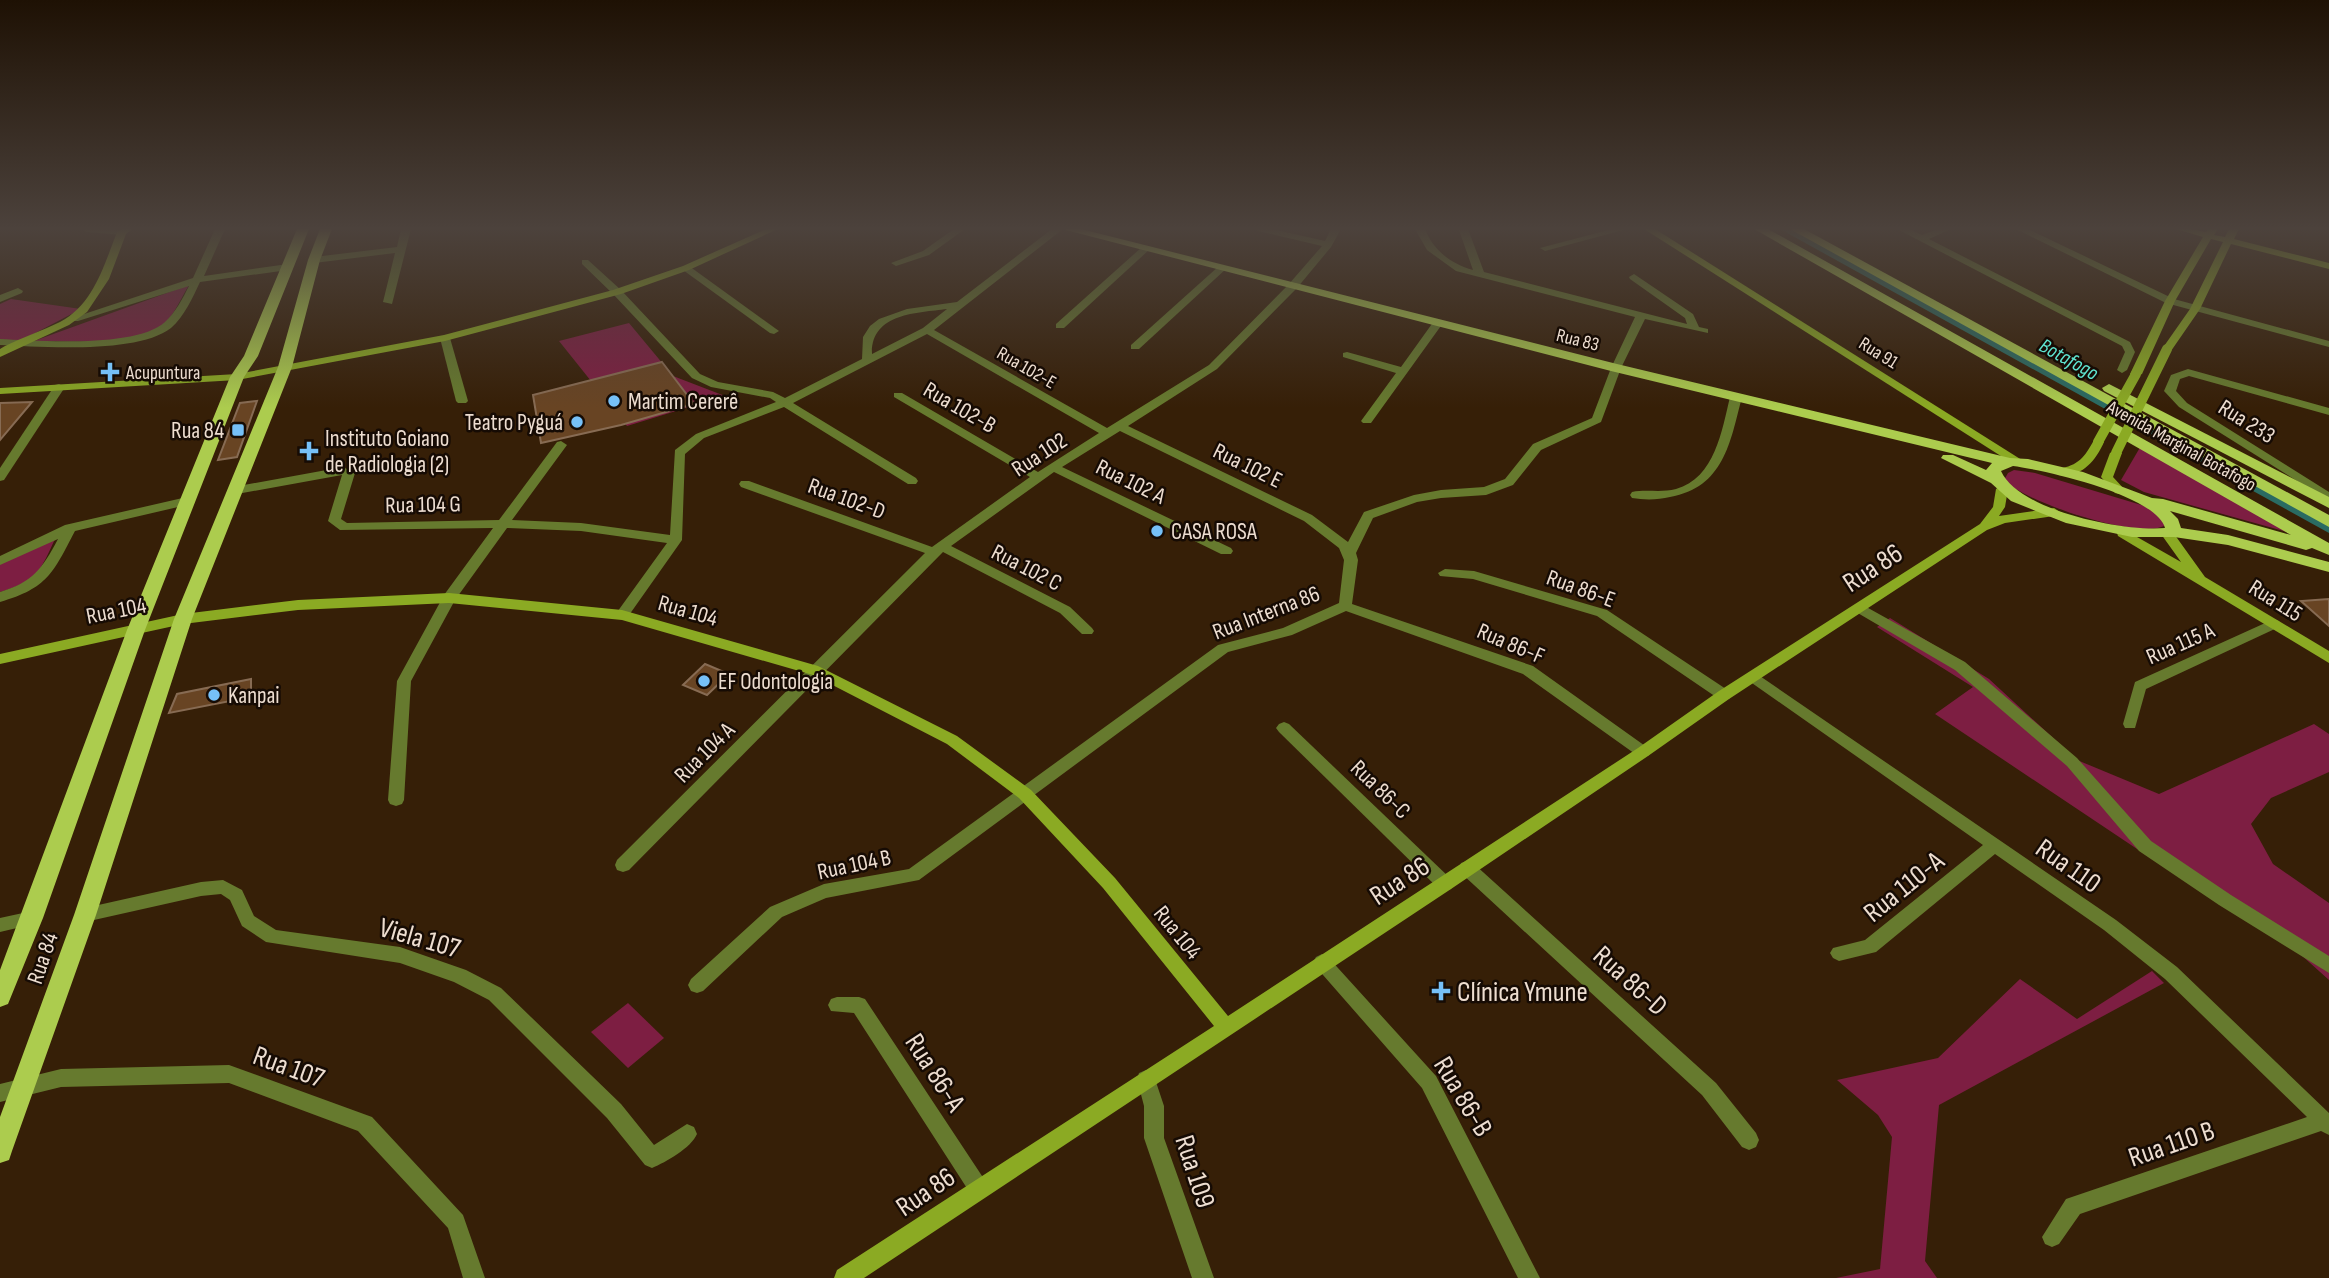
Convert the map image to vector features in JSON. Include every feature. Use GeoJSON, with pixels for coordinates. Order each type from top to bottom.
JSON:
{"type":"FeatureCollection","features":[{"type":"Feature","properties":{"kind":"main road"},"geometry":{"type":"LineString","coordinates":[[0,354],[15,343],[74,319],[94,298],[98,289]]}},
{"type":"Feature","properties":{"kind":"main road","name":"Rua 84"},"geometry":{"type":"LineString","coordinates":[[0,997],[32,918],[136,630],[237,377],[251,356],[279,289]]}},
{"type":"Feature","properties":{"kind":"main road","name":"Rua 84"},"geometry":{"type":"LineString","coordinates":[[0,1151],[85,915],[183,619],[285,367],[306,289]]}},
{"type":"Feature","properties":{"kind":"main road"},"geometry":{"type":"LineString","coordinates":[[0,391],[237,377],[445,338],[628,289]]}},
{"type":"Feature","properties":{"kind":"main road","name":"Rua 83"},"geometry":{"type":"LineString","coordinates":[[1303,289],[1835,421],[2062,472],[2144,499]]}},
{"type":"Feature","properties":{"kind":"main road","name":"Rua 91"},"geometry":{"type":"LineString","coordinates":[[1742,289],[2013,462]]}},
{"type":"Feature","properties":{"kind":"main road","name":"Avenida Marginal Botafogo"},"geometry":{"type":"LineString","coordinates":[[1865,289],[2329,551]]}},
{"type":"Feature","properties":{"kind":"main road","name":"Avenida Marginal Botafogo"},"geometry":{"type":"LineString","coordinates":[[1905,289],[2329,522]]}},
{"type":"Feature","properties":{"kind":"main road"},"geometry":{"type":"LineString","coordinates":[[2062,472],[2084,467],[2091,458],[2177,289]]}},
{"type":"Feature","properties":{"kind":"main road"},"geometry":{"type":"LineString","coordinates":[[2119,489],[2108,477],[2116,453],[2168,349],[2205,289]]}},
{"type":"Feature","properties":{"kind":"main road"},"geometry":{"type":"LineString","coordinates":[[1948,312],[1992,329],[2329,500]]}},
{"type":"Feature","properties":{"kind":"main road","name":"Rua 83"},"geometry":{"type":"LineString","coordinates":[[1835,421],[1962,462],[1998,484],[2054,512],[2123,533],[2171,533],[2238,542],[2329,567]]}},
{"type":"Feature","properties":{"kind":"main road"},"geometry":{"type":"LineString","coordinates":[[1998,484],[1993,470],[2013,462]]}},
{"type":"Feature","properties":{"kind":"main road","name":"Rua 86"},"geometry":{"type":"LineString","coordinates":[[1983,527],[1999,507],[1998,484]]}},
{"type":"Feature","properties":{"kind":"main road"},"geometry":{"type":"LineString","coordinates":[[2144,499],[2329,551]]}},
{"type":"Feature","properties":{"kind":"main road"},"geometry":{"type":"LineString","coordinates":[[2144,499],[2169,515],[2174,522],[2171,533]]}},
{"type":"Feature","properties":{"kind":"main road","name":"Rua 86"},"geometry":{"type":"LineString","coordinates":[[855,1275],[979,1189],[1445,884],[1724,695],[1861,609],[1983,527],[2003,519],[2054,512]]}},
{"type":"Feature","properties":{"kind":"main road","name":"Rua 115"},"geometry":{"type":"LineString","coordinates":[[2123,533],[2329,658]]}},
{"type":"Feature","properties":{"kind":"main road","name":"Rua 115"},"geometry":{"type":"LineString","coordinates":[[2171,533],[2200,579]]}},
{"type":"Feature","properties":{"kind":"main road","name":"Rua 104"},"geometry":{"type":"LineString","coordinates":[[0,659],[183,619],[298,605],[449,598],[622,615],[818,671],[952,740],[1025,794],[1109,883],[1225,1026]]}},
{"type":"Feature","properties":{"kind":"street"},"geometry":{"type":"LineString","coordinates":[[74,319],[171,289]]}},
{"type":"Feature","properties":{"kind":"street"},"geometry":{"type":"LineString","coordinates":[[0,342],[141,339],[159,333],[169,325],[191,289]]}},
{"type":"Feature","properties":{"kind":"street"},"geometry":{"type":"LineString","coordinates":[[388,302],[391,289]]}},
{"type":"Feature","properties":{"kind":"street"},"geometry":{"type":"LineString","coordinates":[[614,289],[696,376],[715,385],[768,392],[912,481]]}},
{"type":"Feature","properties":{"kind":"street"},"geometry":{"type":"LineString","coordinates":[[715,289],[774,331]]}},
{"type":"Feature","properties":{"kind":"street"},"geometry":{"type":"LineString","coordinates":[[622,615],[677,540],[679,453],[700,436],[784,403],[927,330],[980,289]]}},
{"type":"Feature","properties":{"kind":"street"},"geometry":{"type":"LineString","coordinates":[[1060,326],[1101,289]]}},
{"type":"Feature","properties":{"kind":"street"},"geometry":{"type":"LineString","coordinates":[[1135,347],[1199,289]]}},
{"type":"Feature","properties":{"kind":"street","name":"Rua 102"},"geometry":{"type":"LineString","coordinates":[[818,671],[939,549],[1038,477],[1109,435],[1213,367],[1290,289]]}},
{"type":"Feature","properties":{"kind":"street"},"geometry":{"type":"LineString","coordinates":[[1531,289],[1700,330],[1689,316],[1650,289]]}},
{"type":"Feature","properties":{"kind":"street"},"geometry":{"type":"LineString","coordinates":[[2018,289],[2126,344],[2130,352],[2122,370]]}},
{"type":"Feature","properties":{"kind":"street"},"geometry":{"type":"LineString","coordinates":[[2144,289],[2195,309],[2329,344]]}},
{"type":"Feature","properties":{"kind":"street"},"geometry":{"type":"LineString","coordinates":[[0,299],[18,291]]}},
{"type":"Feature","properties":{"kind":"street"},"geometry":{"type":"LineString","coordinates":[[867,359],[868,337],[878,322],[893,316],[958,305]]}},
{"type":"Feature","properties":{"kind":"street"},"geometry":{"type":"LineString","coordinates":[[1616,368],[1641,316]]}},
{"type":"Feature","properties":{"kind":"street"},"geometry":{"type":"LineString","coordinates":[[1367,421],[1438,323]]}},
{"type":"Feature","properties":{"kind":"street","name":"Rua 102-E"},"geometry":{"type":"LineString","coordinates":[[927,330],[1109,435]]}},
{"type":"Feature","properties":{"kind":"street"},"geometry":{"type":"LineString","coordinates":[[445,338],[462,401]]}},
{"type":"Feature","properties":{"kind":"street"},"geometry":{"type":"LineString","coordinates":[[1347,355],[1403,371]]}},
{"type":"Feature","properties":{"kind":"street","name":"Rua Interna 86"},"geometry":{"type":"LineString","coordinates":[[1025,794],[1223,648],[1287,632],[1345,606],[1351,560],[1349,553],[1368,515],[1414,499],[1486,491],[1509,482],[1537,447],[1597,420],[1616,368]]}},
{"type":"Feature","properties":{"kind":"street","name":"Rua 233"},"geometry":{"type":"LineString","coordinates":[[2329,412],[2188,372],[2175,377],[2170,391],[2183,405],[2329,500]]}},
{"type":"Feature","properties":{"kind":"street"},"geometry":{"type":"LineString","coordinates":[[0,477],[60,387]]}},
{"type":"Feature","properties":{"kind":"street","name":"Rua 102-B"},"geometry":{"type":"LineString","coordinates":[[898,395],[1038,477]]}},
{"type":"Feature","properties":{"kind":"street"},"geometry":{"type":"LineString","coordinates":[[1636,495],[1659,497],[1679,494],[1706,478],[1722,452],[1737,397]]}},
{"type":"Feature","properties":{"kind":"street","name":"Rua 102 E"},"geometry":{"type":"LineString","coordinates":[[1121,427],[1308,518],[1343,545],[1349,553]]}},
{"type":"Feature","properties":{"kind":"street"},"geometry":{"type":"LineString","coordinates":[[396,800],[404,681],[449,598],[561,445]]}},
{"type":"Feature","properties":{"kind":"street","name":"Rua 102 A"},"geometry":{"type":"LineString","coordinates":[[1055,468],[1226,551]]}},
{"type":"Feature","properties":{"kind":"street","name":"Rua 104 G"},"geometry":{"type":"LineString","coordinates":[[237,490],[343,471],[349,473],[334,521],[345,527],[504,524],[581,527],[677,540]]}},
{"type":"Feature","properties":{"kind":"street","name":"Rua 102-D"},"geometry":{"type":"LineString","coordinates":[[745,484],[939,549]]}},
{"type":"Feature","properties":{"kind":"street"},"geometry":{"type":"LineString","coordinates":[[0,561],[70,528],[187,501]]}},
{"type":"Feature","properties":{"kind":"street"},"geometry":{"type":"LineString","coordinates":[[0,597],[30,588],[38,582],[44,576],[70,528]]}},
{"type":"Feature","properties":{"kind":"street","name":"Rua 102 C"},"geometry":{"type":"LineString","coordinates":[[939,549],[1065,610],[1087,631]]}},
{"type":"Feature","properties":{"kind":"street","name":"Rua 86-E"},"geometry":{"type":"LineString","coordinates":[[1445,573],[1474,575],[1602,613],[1724,695]]}},
{"type":"Feature","properties":{"kind":"street","name":"Rua 86-F"},"geometry":{"type":"LineString","coordinates":[[1345,606],[1528,670],[1643,752]]}},
{"type":"Feature","properties":{"kind":"street"},"geometry":{"type":"LineString","coordinates":[[1861,609],[1960,666],[2072,762],[2145,846],[2329,965]]}},
{"type":"Feature","properties":{"kind":"street","name":"Rua 115 A"},"geometry":{"type":"LineString","coordinates":[[2130,724],[2140,686],[2274,624]]}},
{"type":"Feature","properties":{"kind":"street","name":"Rua 104 A"},"geometry":{"type":"LineString","coordinates":[[623,865],[818,671]]}},
{"type":"Feature","properties":{"kind":"street","name":"Rua 110"},"geometry":{"type":"LineString","coordinates":[[1754,677],[2110,925],[2172,972],[2326,1124]]}},
{"type":"Feature","properties":{"kind":"street","name":"Rua 86-C"},"geometry":{"type":"LineString","coordinates":[[1284,728],[1445,884]]}},
{"type":"Feature","properties":{"kind":"street","name":"Rua 104 B"},"geometry":{"type":"LineString","coordinates":[[698,985],[776,912],[824,891],[913,875],[1025,794]]}},
{"type":"Feature","properties":{"kind":"street","name":"Rua 110-A"},"geometry":{"type":"LineString","coordinates":[[1839,953],[1870,947],[1994,845]]}},
{"type":"Feature","properties":{"kind":"street","name":"Rua 86-D"},"geometry":{"type":"LineString","coordinates":[[1467,868],[1709,1089],[1749,1140]]}},
{"type":"Feature","properties":{"kind":"street","name":"Viela 107"},"geometry":{"type":"LineString","coordinates":[[85,915],[201,889],[223,887],[236,895],[248,921],[272,936],[400,955],[460,976],[495,994],[614,1111],[652,1158],[687,1134]]}},
{"type":"Feature","properties":{"kind":"street"},"geometry":{"type":"LineString","coordinates":[[0,925],[32,918]]}},
{"type":"Feature","properties":{"kind":"street","name":"Rua 86-B"},"geometry":{"type":"LineString","coordinates":[[1322,962],[1429,1082],[1529,1278]]}},
{"type":"Feature","properties":{"kind":"street","name":"Rua 86-A"},"geometry":{"type":"LineString","coordinates":[[837,1005],[859,1005],[979,1189]]}},
{"type":"Feature","properties":{"kind":"street","name":"Rua 107"},"geometry":{"type":"LineString","coordinates":[[0,1093],[61,1078],[229,1074],[365,1124],[456,1222],[474,1278]]}},
{"type":"Feature","properties":{"kind":"street","name":"Rua 109"},"geometry":{"type":"LineString","coordinates":[[1146,1079],[1154,1106],[1154,1138],[1203,1278]]}},
{"type":"Feature","properties":{"kind":"street","name":"Rua 110 B"},"geometry":{"type":"LineString","coordinates":[[2052,1237],[2073,1206],[2326,1124]]}},
{"type":"Feature","properties":{"kind":"shaded area"},"geometry":{"type":"Polygon","coordinates":[[[179,289],[187,289],[166,322],[139,336],[103,341],[34,341],[179,289]]]}},
{"type":"Feature","properties":{"kind":"shaded area"},"geometry":{"type":"Polygon","coordinates":[[[11,299],[81,309],[20,341],[0,340],[0,304],[11,299]]]}},
{"type":"Feature","properties":{"kind":"shaded area"},"geometry":{"type":"Polygon","coordinates":[[[629,323],[673,376],[725,396],[627,426],[559,341],[629,323]]]}},
{"type":"Feature","properties":{"kind":"shaded area"},"geometry":{"type":"Polygon","coordinates":[[[2142,444],[2301,536],[2144,492],[2121,480],[2142,444]]]}},
{"type":"Feature","properties":{"kind":"shaded area"},"geometry":{"type":"Polygon","coordinates":[[[2014,470],[2035,473],[2148,507],[2167,524],[2154,528],[2134,528],[2110,524],[2057,508],[2015,489],[2004,480],[2008,473],[2014,470]]]}},
{"type":"Feature","properties":{"kind":"shaded area"},"geometry":{"type":"Polygon","coordinates":[[[56,537],[46,558],[30,579],[0,592],[0,564],[56,537]]]}},
{"type":"Feature","properties":{"kind":"shaded area"},"geometry":{"type":"Polygon","coordinates":[[[1890,618],[1989,679],[2077,760],[2159,794],[2314,724],[2329,734],[2329,772],[2271,798],[2251,824],[2273,864],[2329,903],[2329,980],[2290,945],[2152,859],[1935,714],[1973,687],[1877,627],[1890,618]]]}},
{"type":"Feature","properties":{"kind":"shaded area"},"geometry":{"type":"Polygon","coordinates":[[[2152,971],[2164,983],[1939,1105],[1925,1261],[1937,1278],[1836,1278],[1880,1269],[1892,1137],[1878,1115],[1837,1080],[1938,1058],[2020,979],[2077,1019],[2152,971]]]}},
{"type":"Feature","properties":{"kind":"shaded area"},"geometry":{"type":"Polygon","coordinates":[[[628,1003],[664,1038],[628,1068],[591,1032],[628,1003]]]}},
{"type":"Feature","properties":{"kind":"building","name":"Martim Cererê"},"geometry":{"type":"Polygon","coordinates":[[[662,362],[694,404],[621,425],[541,443],[533,395],[662,362]]]}},
{"type":"Feature","properties":{"kind":"building","name":"Rua 84"},"geometry":{"type":"Polygon","coordinates":[[[257,401],[237,457],[218,460],[240,403],[257,401]]]}},
{"type":"Feature","properties":{"kind":"building"},"geometry":{"type":"Polygon","coordinates":[[[32,402],[0,440],[0,403],[32,402]]]}},
{"type":"Feature","properties":{"kind":"building"},"geometry":{"type":"Polygon","coordinates":[[[2329,599],[2329,626],[2301,601],[2329,599]]]}},
{"type":"Feature","properties":{"kind":"building","name":"EF Odontologia"},"geometry":{"type":"Polygon","coordinates":[[[705,664],[729,674],[707,695],[683,685],[705,664]]]}},
{"type":"Feature","properties":{"kind":"building","name":"Kanpai"},"geometry":{"type":"Polygon","coordinates":[[[251,679],[251,697],[169,713],[177,694],[251,679]]]}},
{"type":"Feature","properties":{"kind":"waterway","name":"Botafogo"},"geometry":{"type":"LineString","coordinates":[[1894,289],[2329,528]]}},
{"type":"Feature","properties":{"kind":"place","name":"Acupuntura"},"geometry":{"type":"Point","coordinates":[110,372]}},
{"type":"Feature","properties":{"kind":"place","name":"Martim Cererê"},"geometry":{"type":"Point","coordinates":[614,401]}},
{"type":"Feature","properties":{"kind":"place","name":"Teatro Pyguá"},"geometry":{"type":"Point","coordinates":[577,422]}},
{"type":"Feature","properties":{"kind":"place","name":"Rua 84"},"geometry":{"type":"Point","coordinates":[238,430]}},
{"type":"Feature","properties":{"kind":"place","name":"Instituto Goiano de Radiologia (2)"},"geometry":{"type":"Point","coordinates":[309,451]}},
{"type":"Feature","properties":{"kind":"place","name":"CASA ROSA"},"geometry":{"type":"Point","coordinates":[1157,531]}},
{"type":"Feature","properties":{"kind":"place","name":"EF Odontologia"},"geometry":{"type":"Point","coordinates":[704,681]}},
{"type":"Feature","properties":{"kind":"place","name":"Kanpai"},"geometry":{"type":"Point","coordinates":[214,695]}},
{"type":"Feature","properties":{"kind":"place","name":"Clínica Ymune"},"geometry":{"type":"Point","coordinates":[1441,991]}}]}
